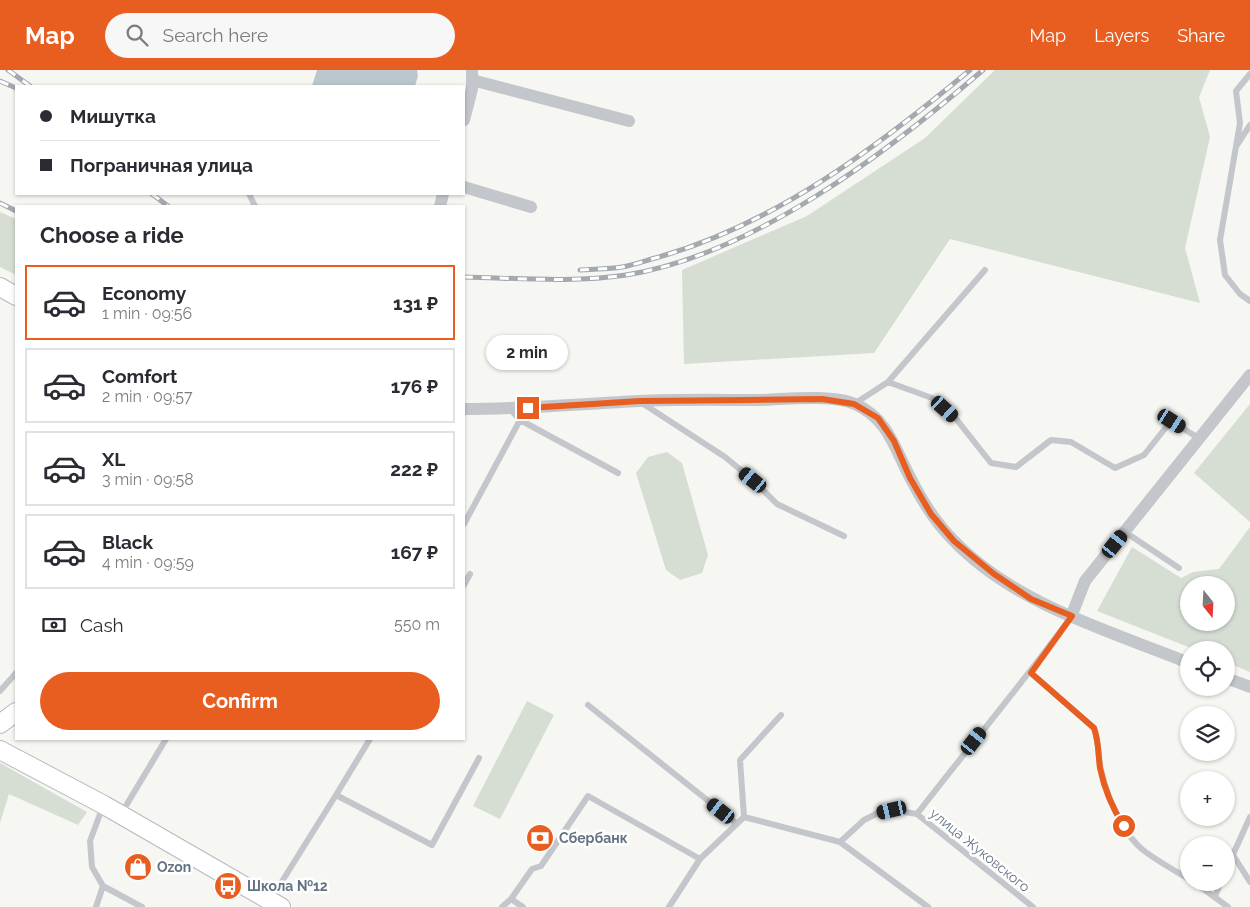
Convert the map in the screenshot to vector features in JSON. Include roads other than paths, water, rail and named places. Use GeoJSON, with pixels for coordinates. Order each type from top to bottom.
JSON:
{"type":"FeatureCollection","features":[{"type":"Feature","properties":{"kind":"main road"},"geometry":{"type":"LineString","coordinates":[[0,287],[15,295]]}},
{"type":"Feature","properties":{"kind":"main road"},"geometry":{"type":"LineString","coordinates":[[0,724],[15,713]]}},
{"type":"Feature","properties":{"kind":"main road"},"geometry":{"type":"LineString","coordinates":[[0,750],[104,805],[275,904]]}},
{"type":"Feature","properties":{"kind":"street"},"geometry":{"type":"LineString","coordinates":[[465,116],[472,89],[472,75],[629,121]]}},
{"type":"Feature","properties":{"kind":"street"},"geometry":{"type":"LineString","coordinates":[[465,188],[531,207]]}},
{"type":"Feature","properties":{"kind":"street"},"geometry":{"type":"LineString","coordinates":[[1072,616],[1085,581],[1250,376]]}},
{"type":"Feature","properties":{"kind":"street"},"geometry":{"type":"LineString","coordinates":[[465,409],[510,409],[640,401],[822,399],[854,404],[878,418],[894,441],[910,478],[931,514],[954,541],[994,574],[1031,599],[1180,659]]}},
{"type":"Feature","properties":{"kind":"street"},"geometry":{"type":"LineString","coordinates":[[1235,681],[1250,687]]}},
{"type":"Feature","properties":{"kind":"lane"},"geometry":{"type":"LineString","coordinates":[[1250,74],[1236,91],[1240,123],[1234,149],[1220,240],[1225,275],[1240,294],[1250,301]]}},
{"type":"Feature","properties":{"kind":"lane"},"geometry":{"type":"LineString","coordinates":[[1234,149],[1250,125]]}},
{"type":"Feature","properties":{"kind":"lane"},"geometry":{"type":"LineString","coordinates":[[854,404],[888,382],[985,270]]}},
{"type":"Feature","properties":{"kind":"lane"},"geometry":{"type":"LineString","coordinates":[[888,382],[932,398],[957,420],[991,462],[999,464],[1016,467],[1051,440],[1071,442],[1115,468],[1144,455],[1172,421],[1200,439]]}},
{"type":"Feature","properties":{"kind":"lane"},"geometry":{"type":"LineString","coordinates":[[640,401],[725,457],[778,504],[844,536]]}},
{"type":"Feature","properties":{"kind":"lane"},"geometry":{"type":"LineString","coordinates":[[510,409],[520,420],[618,473]]}},
{"type":"Feature","properties":{"kind":"lane"},"geometry":{"type":"LineString","coordinates":[[465,522],[520,420]]}},
{"type":"Feature","properties":{"kind":"lane"},"geometry":{"type":"LineString","coordinates":[[1125,532],[1179,568]]}},
{"type":"Feature","properties":{"kind":"lane"},"geometry":{"type":"LineString","coordinates":[[465,583],[470,574]]}},
{"type":"Feature","properties":{"kind":"lane"},"geometry":{"type":"LineString","coordinates":[[917,814],[1008,697],[1031,673],[1072,616]]}},
{"type":"Feature","properties":{"kind":"lane"},"geometry":{"type":"LineString","coordinates":[[1031,673],[1094,728],[1099,742],[1100,766],[1104,784],[1115,813],[1133,840],[1143,850],[1180,873]]}},
{"type":"Feature","properties":{"kind":"lane"},"geometry":{"type":"LineString","coordinates":[[0,692],[15,674]]}},
{"type":"Feature","properties":{"kind":"lane"},"geometry":{"type":"LineString","coordinates":[[588,705],[736,823]]}},
{"type":"Feature","properties":{"kind":"lane"},"geometry":{"type":"LineString","coordinates":[[744,817],[740,760],[781,715]]}},
{"type":"Feature","properties":{"kind":"lane"},"geometry":{"type":"LineString","coordinates":[[121,815],[165,740]]}},
{"type":"Feature","properties":{"kind":"lane"},"geometry":{"type":"LineString","coordinates":[[275,904],[336,795],[369,740]]}},
{"type":"Feature","properties":{"kind":"lane"},"geometry":{"type":"LineString","coordinates":[[336,795],[432,845],[479,758]]}},
{"type":"Feature","properties":{"kind":"lane"},"geometry":{"type":"LineString","coordinates":[[502,907],[511,899],[532,868],[541,866],[588,796],[700,859]]}},
{"type":"Feature","properties":{"kind":"lane"},"geometry":{"type":"LineString","coordinates":[[104,805],[90,841],[92,867],[103,886],[142,907]]}},
{"type":"Feature","properties":{"kind":"lane","name":"улица Жуковского"},"geometry":{"type":"LineString","coordinates":[[840,842],[864,820],[878,813],[892,810],[917,814],[1032,907]]}},
{"type":"Feature","properties":{"kind":"lane"},"geometry":{"type":"LineString","coordinates":[[669,907],[700,859],[744,817]]}},
{"type":"Feature","properties":{"kind":"lane"},"geometry":{"type":"LineString","coordinates":[[744,817],[840,842],[928,907]]}},
{"type":"Feature","properties":{"kind":"lane"},"geometry":{"type":"LineString","coordinates":[[1235,851],[1250,817]]}},
{"type":"Feature","properties":{"kind":"lane"},"geometry":{"type":"LineString","coordinates":[[1235,858],[1250,882]]}},
{"type":"Feature","properties":{"kind":"lane"},"geometry":{"type":"LineString","coordinates":[[96,907],[103,886]]}},
{"type":"Feature","properties":{"kind":"lane"},"geometry":{"type":"LineString","coordinates":[[1208,891],[1228,907]]}},
{"type":"Feature","properties":{"kind":"lane"},"geometry":{"type":"LineString","coordinates":[[1215,896],[1217,891]]}},
{"type":"Feature","properties":{"kind":"lane"},"geometry":{"type":"LineString","coordinates":[[511,899],[523,907]]}},
{"type":"Feature","properties":{"kind":"railway"},"geometry":{"type":"LineString","coordinates":[[8,70],[29,85]]}},
{"type":"Feature","properties":{"kind":"railway"},"geometry":{"type":"LineString","coordinates":[[580,270],[617,268],[659,257],[702,242],[744,224],[785,203],[824,180],[862,154],[970,70]]}},
{"type":"Feature","properties":{"kind":"railway"},"geometry":{"type":"LineString","coordinates":[[465,277],[586,279],[626,275],[674,264],[722,246],[770,223],[862,166],[946,102],[983,70]]}},
{"type":"Feature","properties":{"kind":"railway"},"geometry":{"type":"LineString","coordinates":[[0,81],[15,88]]}},
{"type":"Feature","properties":{"kind":"railway"},"geometry":{"type":"LineString","coordinates":[[153,195],[167,205]]}},
{"type":"Feature","properties":{"kind":"railway"},"geometry":{"type":"LineString","coordinates":[[0,203],[15,210]]}},
{"type":"Feature","properties":{"kind":"place","name":"Сбербанк"},"geometry":{"type":"Point","coordinates":[540,838]}},
{"type":"Feature","properties":{"kind":"place","name":"Ozon"},"geometry":{"type":"Point","coordinates":[138,867]}},
{"type":"Feature","properties":{"kind":"place","name":"Школа №12"},"geometry":{"type":"Point","coordinates":[228,886]}}]}
